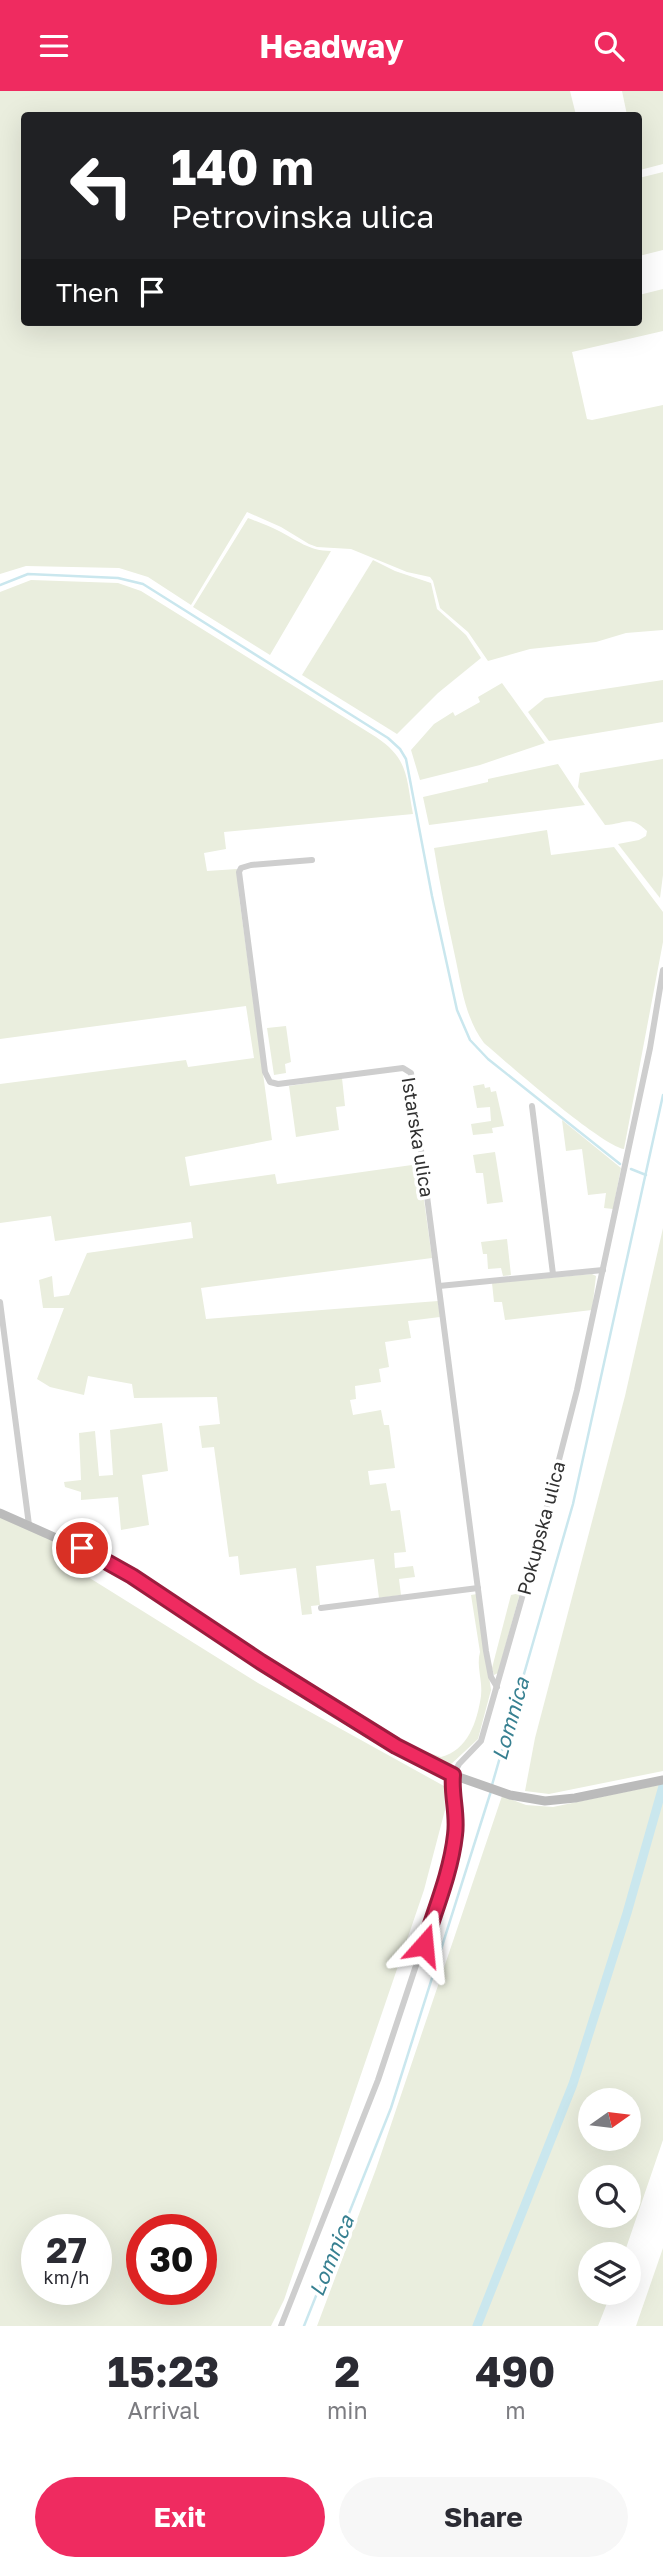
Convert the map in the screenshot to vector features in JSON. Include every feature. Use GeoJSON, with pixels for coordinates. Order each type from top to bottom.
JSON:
{"type":"FeatureCollection","features":[{"type":"Feature","properties":{"kind":"street","name":"Istarska ulica"},"geometry":{"type":"LineString","coordinates":[[312,860],[251,865],[241,868],[239,872],[267,1079],[278,1084],[355,1073],[408,1069],[413,1078],[478,1588],[490,1669],[497,1687]]}},
{"type":"Feature","properties":{"kind":"street","name":"Pokupska ulica"},"geometry":{"type":"LineString","coordinates":[[453,1775],[459,1764],[481,1741],[537,1545],[577,1390],[627,1157],[663,970]]}},
{"type":"Feature","properties":{"kind":"street"},"geometry":{"type":"LineString","coordinates":[[532,1106],[553,1274]]}},
{"type":"Feature","properties":{"kind":"street"},"geometry":{"type":"LineString","coordinates":[[439,1286],[603,1270]]}},
{"type":"Feature","properties":{"kind":"street"},"geometry":{"type":"LineString","coordinates":[[0,1301],[29,1525]]}},
{"type":"Feature","properties":{"kind":"street"},"geometry":{"type":"LineString","coordinates":[[0,1513],[82,1548],[113,1565],[396,1746],[480,1786],[533,1800],[558,1800],[663,1780]]}},
{"type":"Feature","properties":{"kind":"street"},"geometry":{"type":"LineString","coordinates":[[321,1608],[478,1588]]}},
{"type":"Feature","properties":{"kind":"street"},"geometry":{"type":"LineString","coordinates":[[281,2326],[379,2080],[445,1878],[455,1836],[453,1775]]}},
{"type":"Feature","properties":{"kind":"green space"},"geometry":{"type":"Polygon","coordinates":[[[0,91],[570,91],[575,112],[21,112],[21,326],[642,326],[642,294],[663,289],[663,331],[572,352],[587,419],[663,405],[663,630],[626,633],[596,642],[530,649],[488,661],[468,632],[440,608],[430,577],[407,572],[351,549],[317,547],[247,512],[191,605],[148,577],[119,568],[26,566],[0,574],[0,91]]]}},
{"type":"Feature","properties":{"kind":"green space"},"geometry":{"type":"Polygon","coordinates":[[[622,91],[663,91],[663,164],[642,169],[642,112],[626,112],[622,91]]]}},
{"type":"Feature","properties":{"kind":"green space"},"geometry":{"type":"Polygon","coordinates":[[[663,172],[663,250],[642,255],[642,177],[663,172]]]}},
{"type":"Feature","properties":{"kind":"green space"},"geometry":{"type":"Polygon","coordinates":[[[248,518],[310,547],[331,551],[270,655],[193,607],[248,518]]]}},
{"type":"Feature","properties":{"kind":"green space"},"geometry":{"type":"Polygon","coordinates":[[[373,560],[395,571],[431,583],[437,609],[466,635],[481,658],[438,693],[397,734],[302,675],[373,560]]]}},
{"type":"Feature","properties":{"kind":"green space"},"geometry":{"type":"Polygon","coordinates":[[[31,580],[118,583],[141,591],[376,737],[395,753],[404,770],[413,814],[224,832],[226,849],[204,853],[207,871],[237,869],[272,1140],[185,1157],[190,1186],[275,1174],[277,1184],[419,1164],[432,1258],[201,1288],[206,1319],[438,1301],[440,1317],[408,1321],[411,1338],[385,1342],[389,1367],[379,1369],[381,1382],[355,1386],[356,1399],[350,1400],[353,1415],[381,1410],[384,1425],[389,1425],[395,1468],[368,1471],[370,1485],[386,1483],[391,1511],[400,1510],[406,1552],[394,1553],[395,1568],[413,1566],[415,1577],[399,1579],[401,1595],[379,1598],[374,1559],[316,1566],[320,1605],[311,1606],[312,1614],[302,1615],[296,1568],[240,1575],[238,1556],[229,1557],[214,1447],[202,1448],[199,1426],[220,1424],[217,1397],[134,1398],[132,1384],[88,1376],[84,1395],[50,1387],[37,1379],[64,1308],[43,1308],[39,1280],[52,1276],[54,1297],[69,1295],[87,1253],[193,1238],[191,1222],[55,1241],[51,1216],[0,1223],[0,1084],[186,1060],[188,1067],[254,1058],[246,1006],[0,1039],[0,592],[31,580]]]}},
{"type":"Feature","properties":{"kind":"green space"},"geometry":{"type":"Polygon","coordinates":[[[663,680],[663,722],[549,741],[528,712],[545,698],[663,680]]]}},
{"type":"Feature","properties":{"kind":"green space"},"geometry":{"type":"Polygon","coordinates":[[[502,683],[545,743],[480,765],[420,780],[411,750],[434,724],[453,712],[455,716],[480,702],[478,697],[502,683]]]}},
{"type":"Feature","properties":{"kind":"green space"},"geometry":{"type":"Polygon","coordinates":[[[663,759],[663,875],[660,898],[618,844],[639,840],[646,836],[647,831],[631,821],[605,825],[578,787],[580,773],[663,759]]]}},
{"type":"Feature","properties":{"kind":"green space"},"geometry":{"type":"Polygon","coordinates":[[[558,764],[585,805],[429,825],[423,797],[558,764]]]}},
{"type":"Feature","properties":{"kind":"green space"},"geometry":{"type":"Polygon","coordinates":[[[547,830],[551,855],[614,847],[663,912],[663,942],[624,1149],[596,1134],[576,1119],[484,1043],[473,1024],[463,993],[434,848],[547,830]]]}},
{"type":"Feature","properties":{"kind":"green space"},"geometry":{"type":"Polygon","coordinates":[[[286,1026],[291,1062],[285,1064],[286,1073],[274,1075],[267,1028],[286,1026]]]}},
{"type":"Feature","properties":{"kind":"green space"},"geometry":{"type":"Polygon","coordinates":[[[342,1078],[345,1106],[336,1107],[339,1130],[296,1137],[289,1086],[342,1078]]]}},
{"type":"Feature","properties":{"kind":"green space"},"geometry":{"type":"Polygon","coordinates":[[[484,1084],[485,1088],[490,1087],[491,1092],[496,1091],[504,1126],[492,1128],[493,1133],[473,1135],[471,1124],[491,1121],[490,1107],[477,1108],[473,1086],[484,1084]]]}},
{"type":"Feature","properties":{"kind":"green space"},"geometry":{"type":"Polygon","coordinates":[[[562,1120],[621,1168],[613,1209],[604,1208],[606,1193],[588,1195],[582,1149],[566,1151],[562,1120]]]}},
{"type":"Feature","properties":{"kind":"green space"},"geometry":{"type":"Polygon","coordinates":[[[495,1152],[503,1202],[487,1204],[483,1173],[476,1173],[473,1155],[495,1152]]]}},
{"type":"Feature","properties":{"kind":"green space"},"geometry":{"type":"Polygon","coordinates":[[[663,1228],[663,1771],[549,1794],[525,1791],[535,1738],[625,1396],[663,1228]]]}},
{"type":"Feature","properties":{"kind":"green space"},"geometry":{"type":"Polygon","coordinates":[[[507,1239],[511,1275],[503,1276],[501,1268],[488,1269],[487,1254],[483,1254],[481,1242],[507,1239]]]}},
{"type":"Feature","properties":{"kind":"green space"},"geometry":{"type":"Polygon","coordinates":[[[592,1274],[596,1276],[592,1310],[505,1320],[502,1302],[494,1302],[492,1283],[592,1274]]]}},
{"type":"Feature","properties":{"kind":"green space"},"geometry":{"type":"Polygon","coordinates":[[[162,1423],[168,1471],[142,1475],[149,1525],[121,1530],[118,1497],[81,1500],[81,1492],[65,1487],[64,1482],[81,1480],[79,1433],[95,1431],[99,1476],[113,1475],[110,1430],[162,1423]]]}},
{"type":"Feature","properties":{"kind":"green space"},"geometry":{"type":"Polygon","coordinates":[[[0,1517],[72,1549],[64,1562],[258,1683],[444,1786],[445,1810],[424,1890],[284,2300],[271,2326],[0,2326],[0,1517]]]}},
{"type":"Feature","properties":{"kind":"green space"},"geometry":{"type":"Polygon","coordinates":[[[520,1593],[498,1673],[494,1675],[492,1668],[511,1595],[520,1593]]]}},
{"type":"Feature","properties":{"kind":"green space"},"geometry":{"type":"Polygon","coordinates":[[[477,1594],[491,1690],[478,1739],[448,1767],[422,1755],[421,1750],[441,1757],[450,1753],[470,1734],[474,1725],[481,1690],[480,1652],[471,1595],[477,1594]]]}},
{"type":"Feature","properties":{"kind":"green space"},"geometry":{"type":"Polygon","coordinates":[[[663,1784],[663,2140],[641,2204],[641,2165],[578,2165],[578,2228],[633,2228],[628,2242],[578,2242],[578,2305],[606,2305],[598,2326],[317,2326],[376,2169],[502,1796],[526,1805],[553,1807],[663,1784]]]}},
{"type":"Feature","properties":{"kind":"green space"},"geometry":{"type":"Polygon","coordinates":[[[663,2248],[663,2326],[636,2326],[663,2248]]]}},
{"type":"Feature","properties":{"kind":"waterway"},"geometry":{"type":"LineString","coordinates":[[0,585],[28,574],[118,578],[143,584],[388,738],[400,749],[406,759],[457,1010],[470,1040],[488,1059],[620,1164]]}},
{"type":"Feature","properties":{"kind":"waterway","name":"Lomnica"},"geometry":{"type":"LineString","coordinates":[[492,1785],[573,1504],[663,1095]]}},
{"type":"Feature","properties":{"kind":"waterway"},"geometry":{"type":"LineString","coordinates":[[631,1169],[646,1175]]}},
{"type":"Feature","properties":{"kind":"waterway"},"geometry":{"type":"LineString","coordinates":[[477,2326],[573,2084],[627,1913],[663,1786]]}},
{"type":"Feature","properties":{"kind":"waterway","name":"Lomnica"},"geometry":{"type":"LineString","coordinates":[[304,2326],[391,2108],[491,1791]]}},
{"type":"Feature","properties":{"kind":"route"},"geometry":{"type":"LineString","coordinates":[[82,1548],[132,1576],[261,1662],[396,1746],[453,1775],[455,1836],[424,1945]]}}]}
